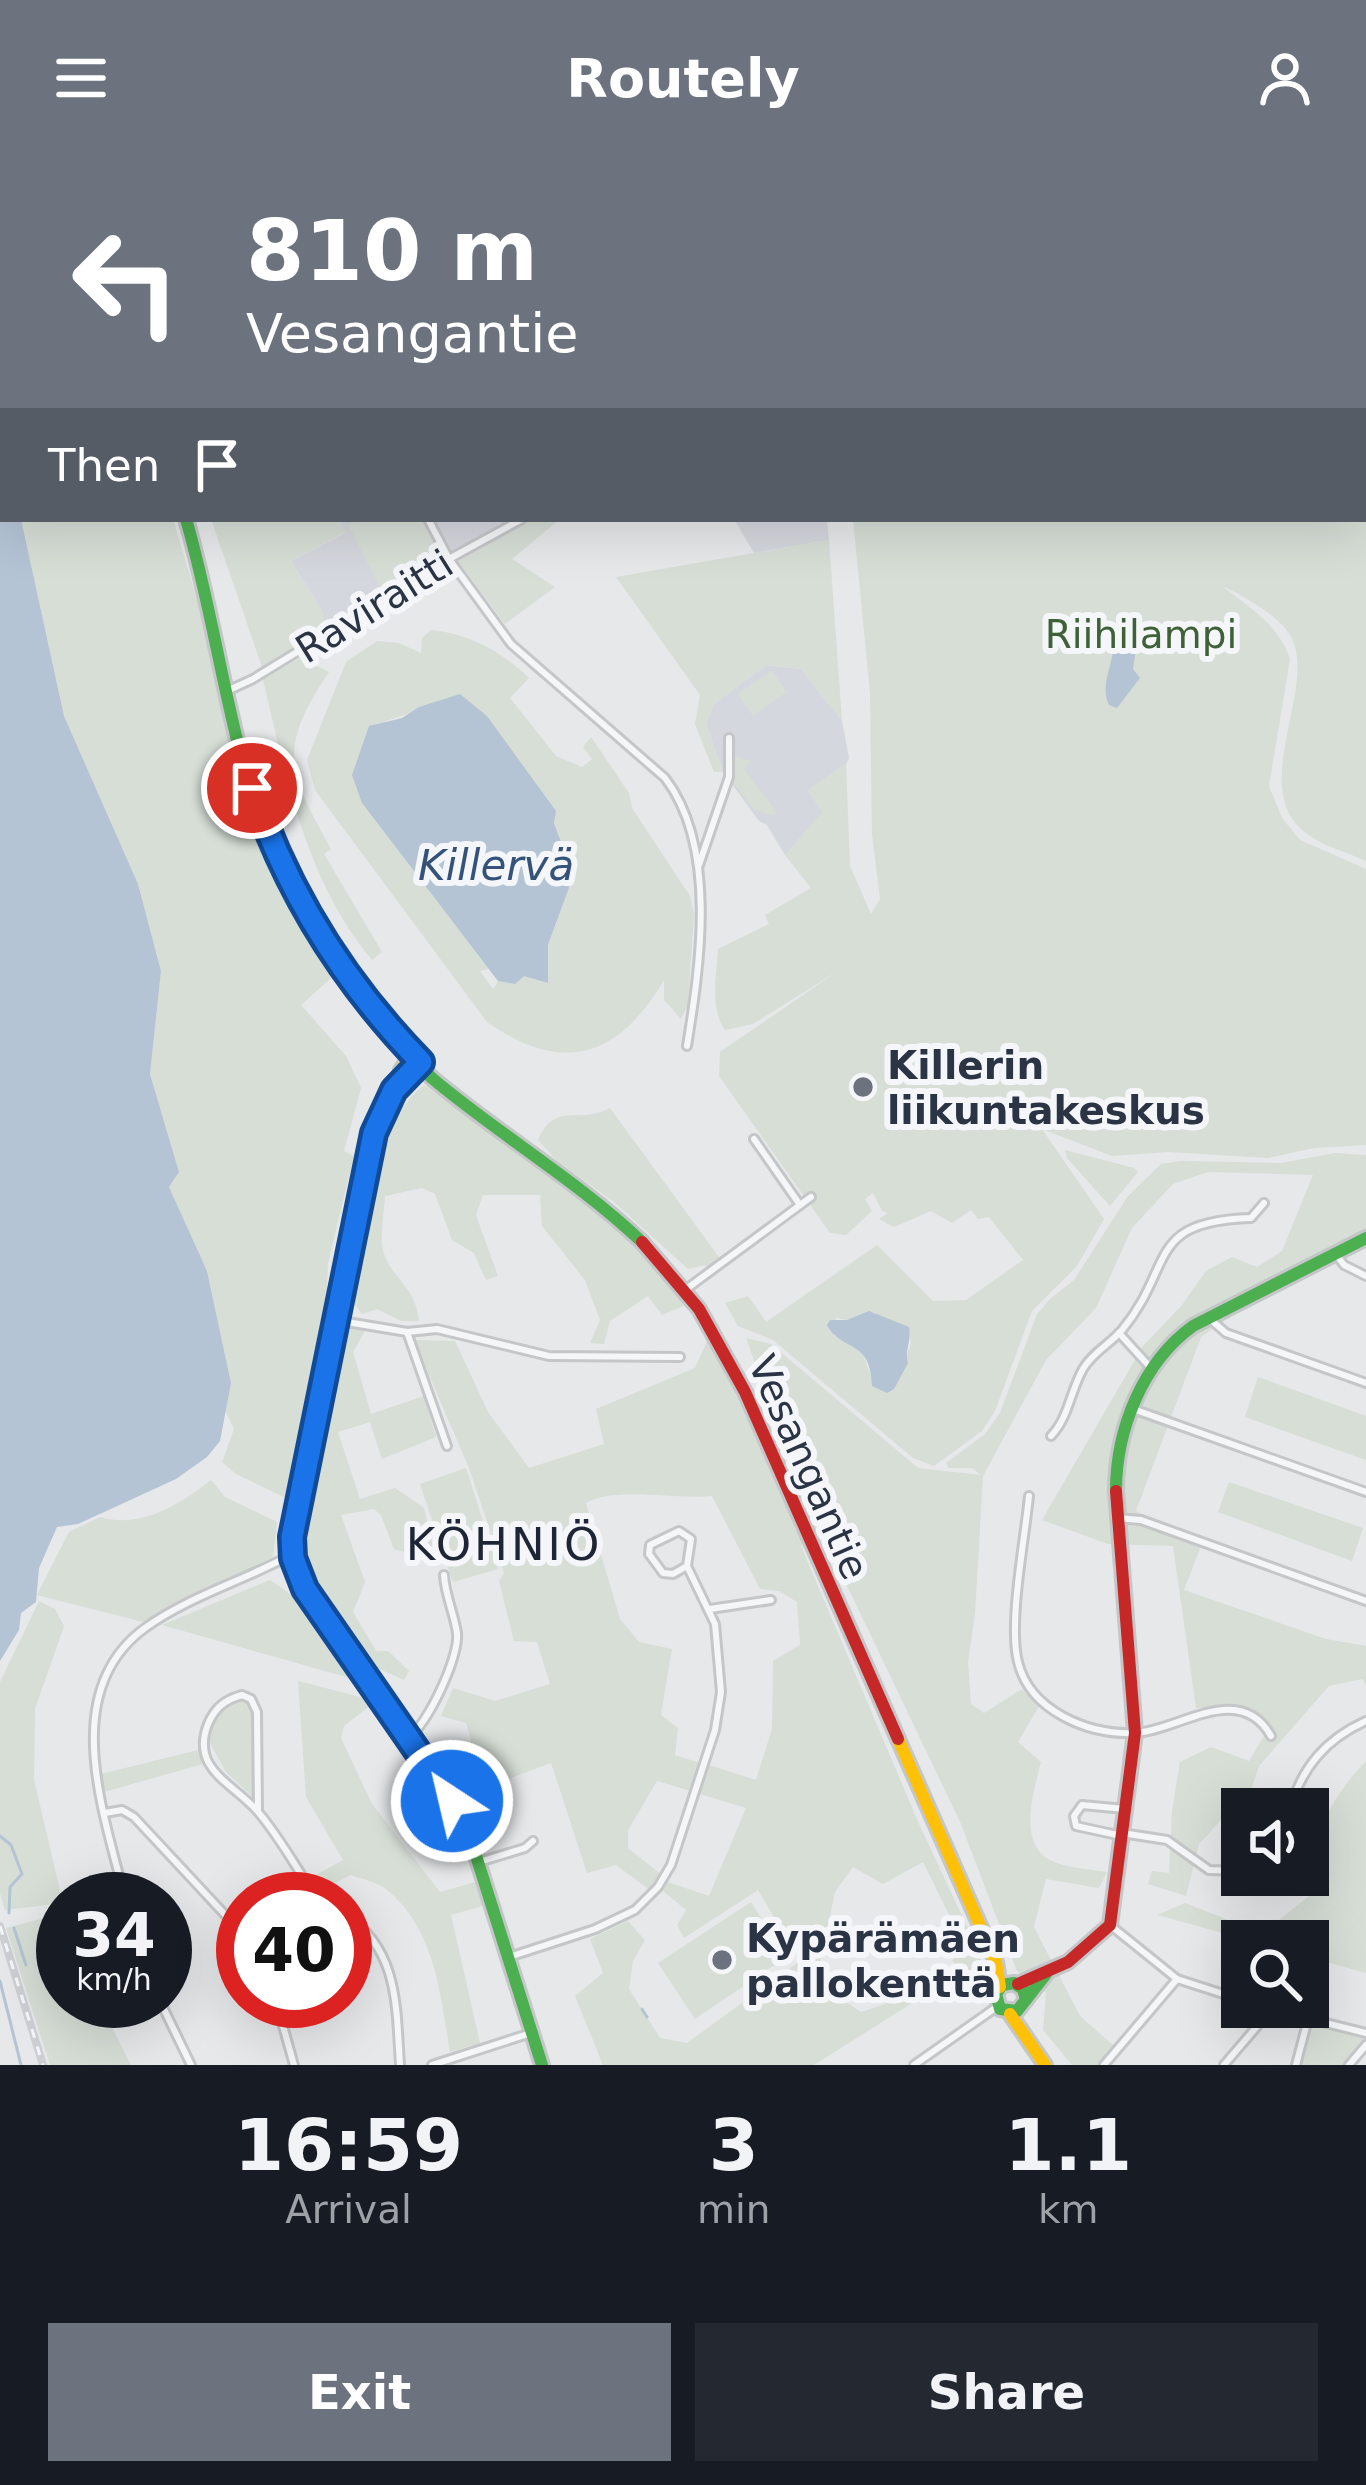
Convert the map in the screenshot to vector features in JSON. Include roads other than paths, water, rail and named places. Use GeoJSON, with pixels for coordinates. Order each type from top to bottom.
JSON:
{"type":"FeatureCollection","features":[{"type":"Feature","properties":{"kind":"street","name":"Vesangantie"},"geometry":{"type":"LineString","coordinates":[[186,522],[249,779],[291,883],[333,955],[420,1061],[435,1070],[447,1087],[613,1214],[685,1290],[716,1335],[996,1962],[1011,1985]]}},
{"type":"Feature","properties":{"kind":"street"},"geometry":{"type":"LineString","coordinates":[[430,522],[448,559],[511,644],[665,778],[680,797],[691,822],[698,868],[699,935],[686,1046]]}},
{"type":"Feature","properties":{"kind":"street","name":"Raviraitti"},"geometry":{"type":"LineString","coordinates":[[227,691],[516,522]]}},
{"type":"Feature","properties":{"kind":"street"},"geometry":{"type":"LineString","coordinates":[[698,868],[729,777],[729,738]]}},
{"type":"Feature","properties":{"kind":"street"},"geometry":{"type":"LineString","coordinates":[[420,1061],[401,1070],[400,1082],[374,1133],[293,1521],[293,1558],[305,1589],[461,1815],[542,2065]]}},
{"type":"Feature","properties":{"kind":"street"},"geometry":{"type":"LineString","coordinates":[[754,1139],[800,1205]]}},
{"type":"Feature","properties":{"kind":"street"},"geometry":{"type":"LineString","coordinates":[[685,1290],[811,1197]]}},
{"type":"Feature","properties":{"kind":"street"},"geometry":{"type":"LineString","coordinates":[[1051,1436],[1062,1424],[1084,1367],[1119,1333],[1174,1237],[1197,1224],[1251,1218],[1264,1203]]}},
{"type":"Feature","properties":{"kind":"street"},"geometry":{"type":"LineString","coordinates":[[914,2065],[1009,2008],[1110,1924],[1135,1733],[1116,1518],[1120,1456],[1150,1367],[1168,1344],[1210,1318],[1366,1238]]}},
{"type":"Feature","properties":{"kind":"street"},"geometry":{"type":"LineString","coordinates":[[1335,1253],[1344,1265],[1366,1276]]}},
{"type":"Feature","properties":{"kind":"street"},"geometry":{"type":"LineString","coordinates":[[1210,1318],[1226,1333],[1366,1383]]}},
{"type":"Feature","properties":{"kind":"street"},"geometry":{"type":"LineString","coordinates":[[335,1320],[407,1332],[437,1329],[549,1356],[680,1358]]}},
{"type":"Feature","properties":{"kind":"street"},"geometry":{"type":"LineString","coordinates":[[407,1332],[447,1446]]}},
{"type":"Feature","properties":{"kind":"street"},"geometry":{"type":"LineString","coordinates":[[1119,1333],[1150,1367]]}},
{"type":"Feature","properties":{"kind":"street"},"geometry":{"type":"LineString","coordinates":[[1133,1409],[1366,1492]]}},
{"type":"Feature","properties":{"kind":"street"},"geometry":{"type":"LineString","coordinates":[[1029,1496],[1016,1634],[1020,1668],[1036,1696],[1079,1724],[1135,1733],[1226,1709],[1257,1721],[1271,1736]]}},
{"type":"Feature","properties":{"kind":"street"},"geometry":{"type":"LineString","coordinates":[[1116,1518],[1141,1520],[1366,1601]]}},
{"type":"Feature","properties":{"kind":"street"},"geometry":{"type":"LineString","coordinates":[[509,1958],[595,1929],[634,1910],[666,1877],[719,1712],[721,1692],[710,1610],[687,1566],[691,1544],[684,1532],[663,1536],[650,1545],[650,1554],[663,1574],[687,1566]]}},
{"type":"Feature","properties":{"kind":"street"},"geometry":{"type":"LineString","coordinates":[[119,1872],[93,1736],[98,1702],[116,1661],[135,1637],[166,1616],[293,1558]]}},
{"type":"Feature","properties":{"kind":"street"},"geometry":{"type":"LineString","coordinates":[[408,1738],[422,1727],[456,1649],[444,1575]]}},
{"type":"Feature","properties":{"kind":"street"},"geometry":{"type":"LineString","coordinates":[[710,1610],[771,1600]]}},
{"type":"Feature","properties":{"kind":"street"},"geometry":{"type":"LineString","coordinates":[[258,1811],[257,1712],[251,1699],[242,1695],[221,1704],[201,1744],[220,1777],[258,1811],[299,1872]]}},
{"type":"Feature","properties":{"kind":"street"},"geometry":{"type":"LineString","coordinates":[[1298,1788],[1307,1767],[1333,1739],[1366,1720]]}},
{"type":"Feature","properties":{"kind":"street"},"geometry":{"type":"LineString","coordinates":[[1126,1810],[1082,1805],[1074,1816],[1079,1829],[1167,1840],[1210,1870],[1221,1870]]}},
{"type":"Feature","properties":{"kind":"street"},"geometry":{"type":"LineString","coordinates":[[105,1813],[122,1810],[134,1816],[216,1905]]}},
{"type":"Feature","properties":{"kind":"street"},"geometry":{"type":"LineString","coordinates":[[479,1862],[526,1848],[533,1841]]}},
{"type":"Feature","properties":{"kind":"street"},"geometry":{"type":"LineString","coordinates":[[1110,1924],[1177,1979],[1221,1993]]}},
{"type":"Feature","properties":{"kind":"street"},"geometry":{"type":"LineString","coordinates":[[372,1936],[381,1948],[394,1992],[400,2065]]}},
{"type":"Feature","properties":{"kind":"street"},"geometry":{"type":"LineString","coordinates":[[1045,2065],[996,1994],[1046,1974]]}},
{"type":"Feature","properties":{"kind":"street"},"geometry":{"type":"LineString","coordinates":[[1105,2065],[1177,1979]]}},
{"type":"Feature","properties":{"kind":"street"},"geometry":{"type":"LineString","coordinates":[[1009,2008],[1011,1985]]}},
{"type":"Feature","properties":{"kind":"street"},"geometry":{"type":"LineString","coordinates":[[1329,2024],[1366,2033]]}},
{"type":"Feature","properties":{"kind":"street"},"geometry":{"type":"LineString","coordinates":[[173,2028],[191,2065]]}},
{"type":"Feature","properties":{"kind":"street"},"geometry":{"type":"LineString","coordinates":[[284,2028],[294,2065]]}},
{"type":"Feature","properties":{"kind":"street"},"geometry":{"type":"LineString","coordinates":[[1224,2065],[1251,2028]]}},
{"type":"Feature","properties":{"kind":"street"},"geometry":{"type":"LineString","coordinates":[[1296,2065],[1306,2028]]}},
{"type":"Feature","properties":{"kind":"street"},"geometry":{"type":"LineString","coordinates":[[432,2065],[532,2032]]}},
{"type":"Feature","properties":{"kind":"street"},"geometry":{"type":"LineString","coordinates":[[1349,2065],[1366,2045]]}},
{"type":"Feature","properties":{"kind":"water"},"geometry":{"type":"Polygon","coordinates":[[[0,522],[22,522],[64,716],[138,884],[161,971],[150,1074],[179,1172],[169,1187],[207,1271],[231,1383],[220,1441],[207,1457],[176,1479],[78,1524],[57,1527],[39,1568],[36,1602],[21,1613],[19,1630],[0,1661],[0,522]]]}},
{"type":"Feature","properties":{"kind":"water","name":"Riihilampi"},"geometry":{"type":"Polygon","coordinates":[[[1096,620],[1113,640],[1136,649],[1133,669],[1140,678],[1117,708],[1109,705],[1106,690],[1113,648],[1095,631],[1096,620]]]}},
{"type":"Feature","properties":{"kind":"water","name":"Killervä"},"geometry":{"type":"Polygon","coordinates":[[[460,694],[487,716],[556,811],[554,823],[564,850],[569,888],[548,945],[548,983],[524,976],[515,984],[498,981],[362,803],[352,775],[369,726],[460,694]]]}},
{"type":"Feature","properties":{"kind":"water"},"geometry":{"type":"Polygon","coordinates":[[[869,1311],[909,1327],[908,1363],[887,1393],[872,1386],[861,1353],[827,1325],[830,1320],[847,1320],[869,1311]]]}},
{"type":"Feature","properties":{"kind":"waterway"},"geometry":{"type":"LineString","coordinates":[[0,1836],[11,1845],[22,1874],[10,1887],[9,1913]]}},
{"type":"Feature","properties":{"kind":"waterway"},"geometry":{"type":"LineString","coordinates":[[14,1928],[26,1965]]}},
{"type":"Feature","properties":{"kind":"waterway"},"geometry":{"type":"LineString","coordinates":[[0,1981],[21,2065]]}},
{"type":"Feature","properties":{"kind":"waterway"},"geometry":{"type":"LineString","coordinates":[[642,2009],[647,2017]]}},
{"type":"Feature","properties":{"kind":"railway"},"geometry":{"type":"LineString","coordinates":[[0,1926],[43,2065]]}},
{"type":"Feature","properties":{"kind":"place","name":"Killerin liikuntakeskus"},"geometry":{"type":"Point","coordinates":[863,1087]}},
{"type":"Feature","properties":{"kind":"place","name":"Kypärämäen pallokenttä"},"geometry":{"type":"Point","coordinates":[722,1960]}},
{"type":"Feature","properties":{"kind":"district","name":"KÖHNIÖ"},"geometry":{"type":"Point","coordinates":[504,1544]}}]}
